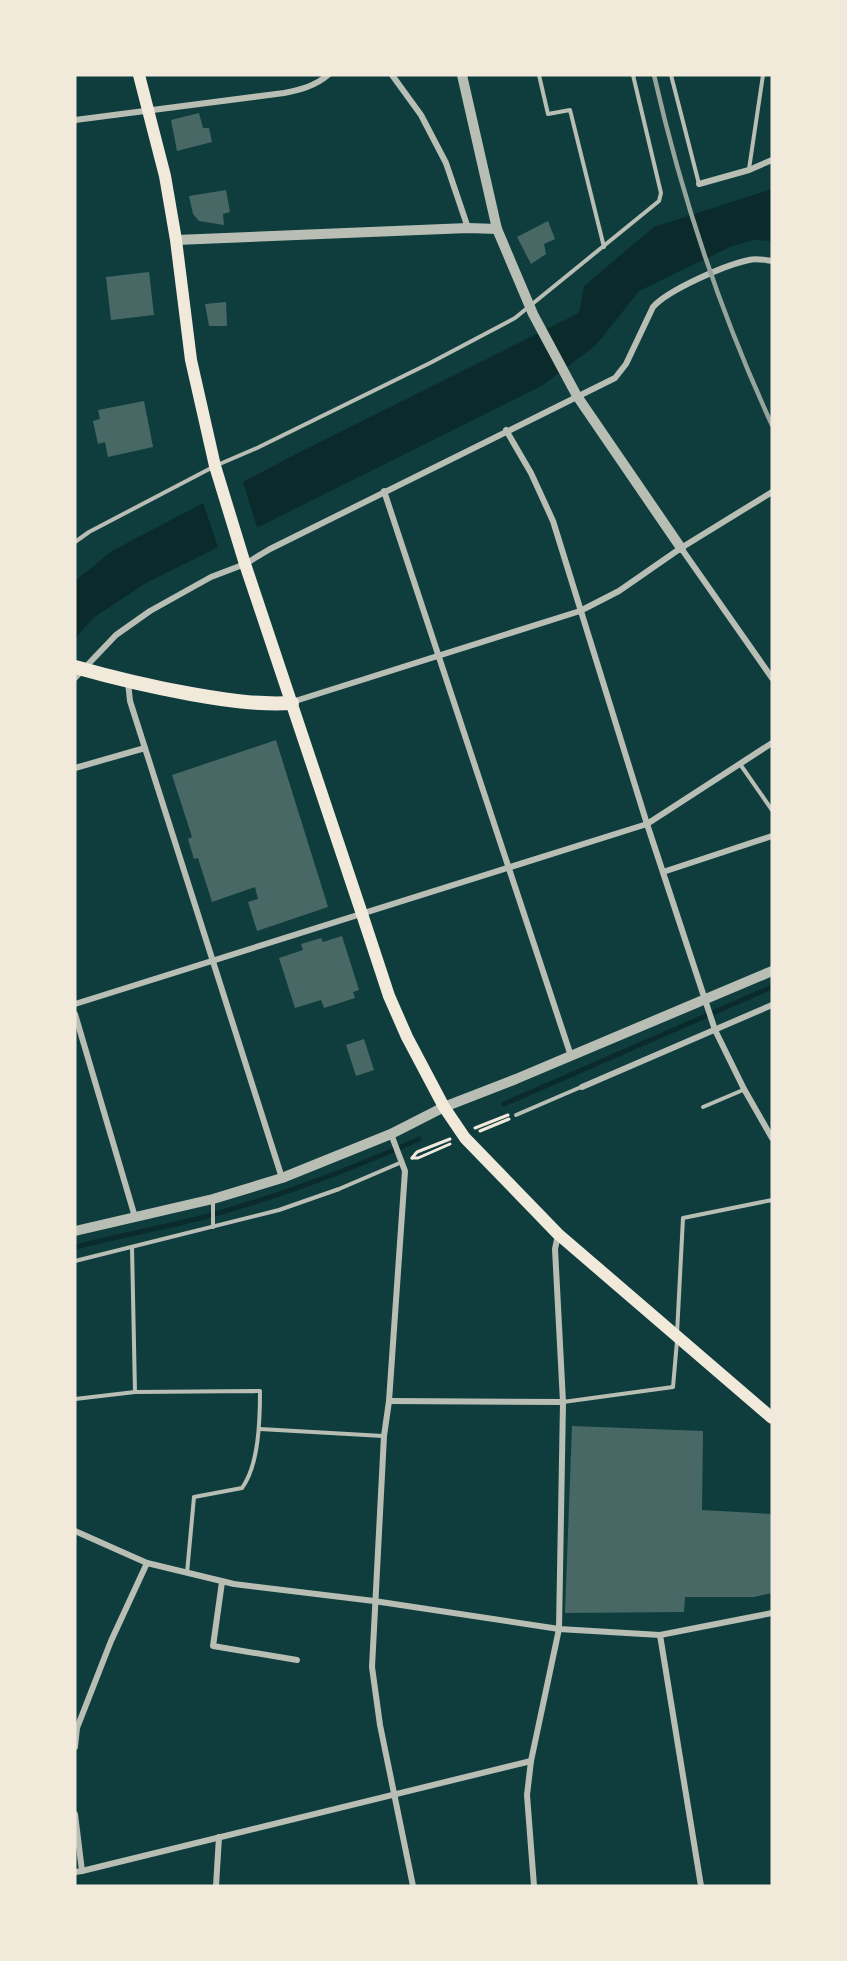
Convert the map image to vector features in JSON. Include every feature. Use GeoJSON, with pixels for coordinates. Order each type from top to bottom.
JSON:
{"type":"FeatureCollection","features":[{"type":"Feature","properties":{"kind":"main road"},"geometry":{"type":"LineString","coordinates":[[139,75],[165,176],[176,240],[191,360],[217,469],[244,559],[362,914],[407,1037],[444,1107],[465,1138],[558,1234],[772,1418]]}},
{"type":"Feature","properties":{"kind":"main road"},"geometry":{"type":"LineString","coordinates":[[77,671],[233,702],[265,705],[292,703]]}},
{"type":"Feature","properties":{"kind":"street"},"geometry":{"type":"LineString","coordinates":[[75,120],[284,93],[302,89],[328,75]]}},
{"type":"Feature","properties":{"kind":"street"},"geometry":{"type":"LineString","coordinates":[[392,75],[421,115],[446,163],[468,228]]}},
{"type":"Feature","properties":{"kind":"street"},"geometry":{"type":"LineString","coordinates":[[462,75],[498,229],[531,310],[576,393],[772,678]]}},
{"type":"Feature","properties":{"kind":"street"},"geometry":{"type":"LineString","coordinates":[[699,184],[749,170],[772,160]]}},
{"type":"Feature","properties":{"kind":"street"},"geometry":{"type":"LineString","coordinates":[[176,240],[468,228],[498,229]]}},
{"type":"Feature","properties":{"kind":"street"},"geometry":{"type":"LineString","coordinates":[[77,671],[117,635],[171,598],[244,559],[270,549],[576,393],[615,378],[626,364],[653,307],[660,299],[710,274],[750,260],[772,261]]}},
{"type":"Feature","properties":{"kind":"street"},"geometry":{"type":"LineString","coordinates":[[506,430],[546,503],[647,824],[715,1030],[744,1089],[772,1138]]}},
{"type":"Feature","properties":{"kind":"street"},"geometry":{"type":"LineString","coordinates":[[384,491],[571,1056]]}},
{"type":"Feature","properties":{"kind":"street"},"geometry":{"type":"LineString","coordinates":[[292,703],[580,611],[619,591],[681,548],[772,492]]}},
{"type":"Feature","properties":{"kind":"street"},"geometry":{"type":"LineString","coordinates":[[128,682],[130,701],[282,1178]]}},
{"type":"Feature","properties":{"kind":"street"},"geometry":{"type":"LineString","coordinates":[[75,1004],[647,824],[772,742]]}},
{"type":"Feature","properties":{"kind":"street"},"geometry":{"type":"LineString","coordinates":[[75,768],[145,748]]}},
{"type":"Feature","properties":{"kind":"street"},"geometry":{"type":"LineString","coordinates":[[663,872],[772,837]]}},
{"type":"Feature","properties":{"kind":"street"},"geometry":{"type":"LineString","coordinates":[[75,1231],[213,1203],[282,1178],[392,1136],[444,1107],[707,1003],[772,971]]}},
{"type":"Feature","properties":{"kind":"street"},"geometry":{"type":"LineString","coordinates":[[582,1087],[772,1005]]}},
{"type":"Feature","properties":{"kind":"street"},"geometry":{"type":"LineString","coordinates":[[75,1014],[135,1217]]}},
{"type":"Feature","properties":{"kind":"street"},"geometry":{"type":"LineString","coordinates":[[392,1136],[405,1171],[389,1401],[384,1436],[372,1667],[380,1725],[413,1886]]}},
{"type":"Feature","properties":{"kind":"street"},"geometry":{"type":"LineString","coordinates":[[534,1886],[527,1794],[531,1761],[559,1629],[563,1402],[555,1249],[558,1234]]}},
{"type":"Feature","properties":{"kind":"street"},"geometry":{"type":"LineString","coordinates":[[389,1401],[563,1402]]}},
{"type":"Feature","properties":{"kind":"street"},"geometry":{"type":"LineString","coordinates":[[75,1532],[147,1563],[222,1582],[374,1601],[559,1629],[660,1635],[772,1612]]}},
{"type":"Feature","properties":{"kind":"street"},"geometry":{"type":"LineString","coordinates":[[75,1747],[77,1728],[111,1641],[147,1563]]}},
{"type":"Feature","properties":{"kind":"street"},"geometry":{"type":"LineString","coordinates":[[222,1582],[213,1646],[297,1660]]}},
{"type":"Feature","properties":{"kind":"street"},"geometry":{"type":"LineString","coordinates":[[660,1635],[701,1886]]}},
{"type":"Feature","properties":{"kind":"street"},"geometry":{"type":"LineString","coordinates":[[75,1814],[78,1872],[531,1761]]}},
{"type":"Feature","properties":{"kind":"street"},"geometry":{"type":"LineString","coordinates":[[216,1886],[219,1837]]}},
{"type":"Feature","properties":{"kind":"lane"},"geometry":{"type":"LineString","coordinates":[[539,75],[548,114],[570,110],[604,247]]}},
{"type":"Feature","properties":{"kind":"lane"},"geometry":{"type":"LineString","coordinates":[[75,543],[89,532],[430,363],[531,310],[659,201],[662,194],[633,75]]}},
{"type":"Feature","properties":{"kind":"lane"},"geometry":{"type":"LineString","coordinates":[[671,75],[699,184]]}},
{"type":"Feature","properties":{"kind":"lane"},"geometry":{"type":"LineString","coordinates":[[749,170],[763,75]]}},
{"type":"Feature","properties":{"kind":"lane"},"geometry":{"type":"LineString","coordinates":[[740,764],[772,810]]}},
{"type":"Feature","properties":{"kind":"lane"},"geometry":{"type":"LineString","coordinates":[[516,1114],[582,1087]]}},
{"type":"Feature","properties":{"kind":"lane"},"geometry":{"type":"LineString","coordinates":[[703,1107],[744,1089]]}},
{"type":"Feature","properties":{"kind":"lane"},"geometry":{"type":"LineString","coordinates":[[75,1261],[279,1210],[339,1189],[402,1160]]}},
{"type":"Feature","properties":{"kind":"lane"},"geometry":{"type":"LineString","coordinates":[[563,1402],[674,1388],[683,1218],[772,1200]]}},
{"type":"Feature","properties":{"kind":"lane"},"geometry":{"type":"LineString","coordinates":[[213,1203],[213,1226]]}},
{"type":"Feature","properties":{"kind":"lane"},"geometry":{"type":"LineString","coordinates":[[132,1247],[135,1392]]}},
{"type":"Feature","properties":{"kind":"lane"},"geometry":{"type":"LineString","coordinates":[[75,1399],[135,1392],[260,1391],[260,1429],[248,1480],[242,1488],[194,1497],[187,1573]]}},
{"type":"Feature","properties":{"kind":"lane"},"geometry":{"type":"LineString","coordinates":[[260,1429],[384,1436]]}},
{"type":"Feature","properties":{"kind":"path"},"geometry":{"type":"LineString","coordinates":[[506,1115],[479,1129],[516,1114]]}},
{"type":"Feature","properties":{"kind":"path"},"geometry":{"type":"LineString","coordinates":[[443,1142],[417,1152],[412,1158],[418,1158],[450,1144]]}},
{"type":"Feature","properties":{"kind":"water"},"geometry":{"type":"Polygon","coordinates":[[[772,189],[772,241],[754,240],[732,246],[639,291],[596,345],[543,385],[146,583],[93,618],[75,639],[75,581],[112,551],[296,454],[579,313],[584,286],[654,227],[772,189]]]}},
{"type":"Feature","properties":{"kind":"pier"},"geometry":{"type":"Polygon","coordinates":[[[242,479],[258,530],[219,550],[202,500],[242,479]]]}},
{"type":"Feature","properties":{"kind":"building"},"geometry":{"type":"Polygon","coordinates":[[[199,113],[203,128],[209,128],[212,142],[177,151],[171,120],[199,113]]]}},
{"type":"Feature","properties":{"kind":"building"},"geometry":{"type":"Polygon","coordinates":[[[226,190],[230,212],[223,214],[224,225],[199,221],[193,214],[189,196],[226,190]]]}},
{"type":"Feature","properties":{"kind":"building"},"geometry":{"type":"Polygon","coordinates":[[[548,221],[555,239],[544,244],[546,254],[531,264],[517,237],[548,221]]]}},
{"type":"Feature","properties":{"kind":"building"},"geometry":{"type":"Polygon","coordinates":[[[149,272],[154,315],[111,320],[106,277],[149,272]]]}},
{"type":"Feature","properties":{"kind":"building"},"geometry":{"type":"Polygon","coordinates":[[[226,302],[227,326],[209,326],[205,304],[226,302]]]}},
{"type":"Feature","properties":{"kind":"building"},"geometry":{"type":"Polygon","coordinates":[[[144,401],[153,447],[108,457],[105,442],[98,444],[93,421],[100,419],[98,410],[144,401]]]}},
{"type":"Feature","properties":{"kind":"building"},"geometry":{"type":"Polygon","coordinates":[[[276,740],[328,907],[257,931],[248,902],[258,899],[255,887],[212,902],[198,858],[194,859],[188,839],[192,837],[172,775],[276,740]]]}},
{"type":"Feature","properties":{"kind":"building"},"geometry":{"type":"Polygon","coordinates":[[[342,936],[359,990],[353,992],[355,998],[324,1008],[321,1000],[295,1008],[279,958],[303,950],[301,944],[321,938],[323,942],[342,936]]]}},
{"type":"Feature","properties":{"kind":"building"},"geometry":{"type":"Polygon","coordinates":[[[364,1039],[374,1070],[356,1076],[346,1045],[364,1039]]]}},
{"type":"Feature","properties":{"kind":"building"},"geometry":{"type":"Polygon","coordinates":[[[572,1426],[703,1431],[702,1510],[772,1514],[772,1593],[754,1597],[685,1597],[684,1612],[565,1613],[572,1426]]]}},
{"type":"Feature","properties":{"kind":"waterway"},"geometry":{"type":"LineString","coordinates":[[504,1104],[772,987]]}},
{"type":"Feature","properties":{"kind":"waterway"},"geometry":{"type":"LineString","coordinates":[[75,1247],[188,1221],[259,1201],[340,1172],[419,1139]]}},
{"type":"Feature","properties":{"kind":"railway"},"geometry":{"type":"LineString","coordinates":[[654,75],[677,165],[704,253],[735,339],[772,425]]}}]}
